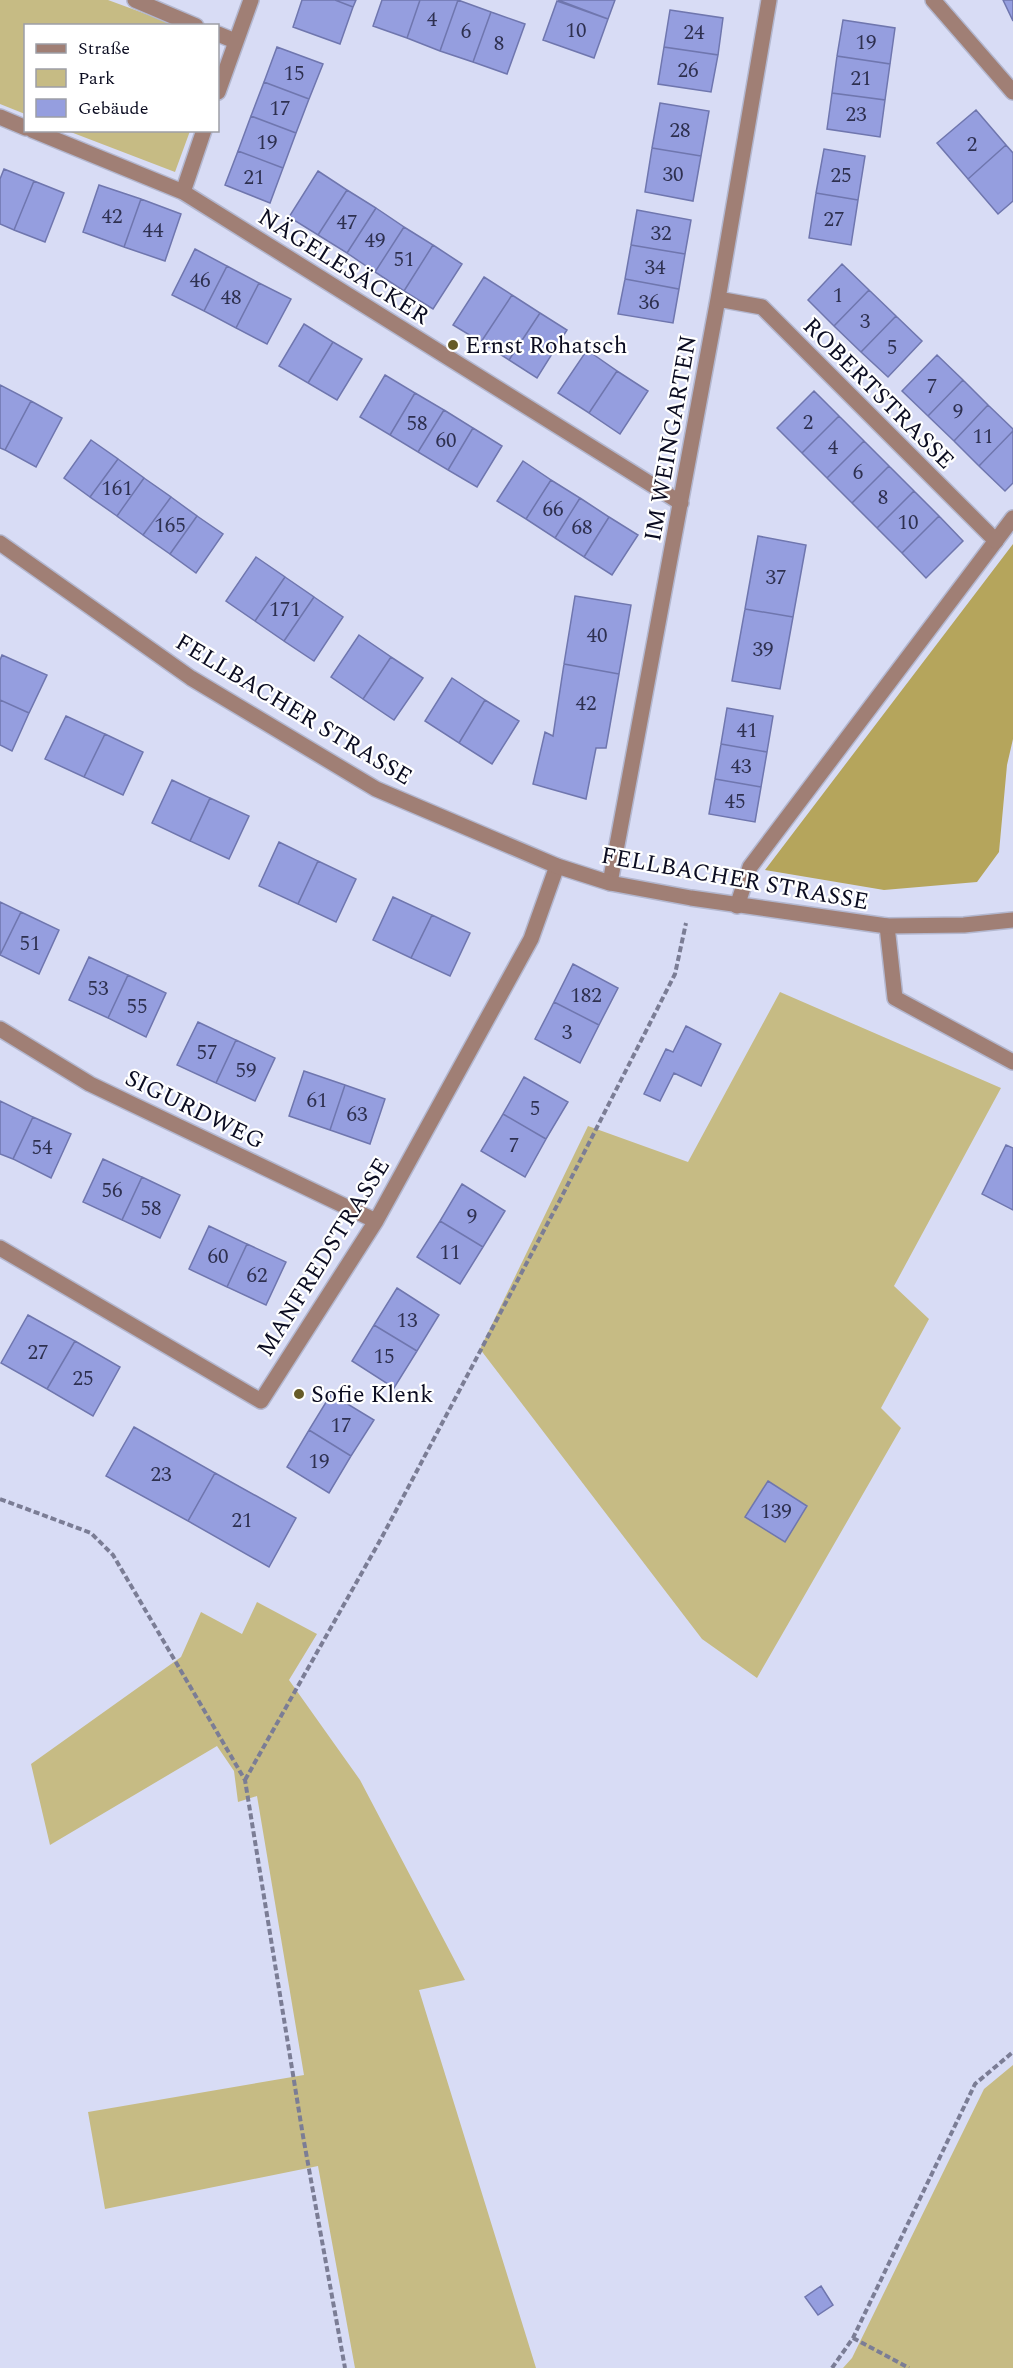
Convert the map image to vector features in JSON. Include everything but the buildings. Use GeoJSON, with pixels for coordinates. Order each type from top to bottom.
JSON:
{"type":"FeatureCollection","features":[{"type":"Feature","properties":{"kind":"street"},"geometry":{"type":"LineString","coordinates":[[135,0],[191,24]]}},
{"type":"Feature","properties":{"kind":"street"},"geometry":{"type":"LineString","coordinates":[[219,89],[251,0]]}},
{"type":"Feature","properties":{"kind":"street","name":"IM WEINGARTEN"},"geometry":{"type":"LineString","coordinates":[[610,883],[718,299],[769,0]]}},
{"type":"Feature","properties":{"kind":"street"},"geometry":{"type":"LineString","coordinates":[[933,0],[1013,92]]}},
{"type":"Feature","properties":{"kind":"street"},"geometry":{"type":"LineString","coordinates":[[219,34],[235,41]]}},
{"type":"Feature","properties":{"kind":"street"},"geometry":{"type":"LineString","coordinates":[[0,117],[24,127]]}},
{"type":"Feature","properties":{"kind":"street","name":"NÄGELESÄCKER"},"geometry":{"type":"LineString","coordinates":[[37,132],[183,192],[681,503]]}},
{"type":"Feature","properties":{"kind":"street"},"geometry":{"type":"LineString","coordinates":[[183,192],[203,132]]}},
{"type":"Feature","properties":{"kind":"street","name":"ROBERTSTRASSE"},"geometry":{"type":"LineString","coordinates":[[718,299],[762,307],[996,541]]}},
{"type":"Feature","properties":{"kind":"street"},"geometry":{"type":"LineString","coordinates":[[736,906],[750,867],[1013,518]]}},
{"type":"Feature","properties":{"kind":"street","name":"FELLBACHER STRASSE"},"geometry":{"type":"LineString","coordinates":[[0,543],[191,678],[376,789],[557,866],[610,883],[691,898],[886,926],[964,925],[1013,920]]}},
{"type":"Feature","properties":{"kind":"street","name":"MANFREDSTRASSE"},"geometry":{"type":"LineString","coordinates":[[0,1248],[261,1401],[376,1221],[531,939],[557,866]]}},
{"type":"Feature","properties":{"kind":"street"},"geometry":{"type":"LineString","coordinates":[[886,926],[895,998],[1013,1062]]}},
{"type":"Feature","properties":{"kind":"street","name":"SIGURDWEG"},"geometry":{"type":"LineString","coordinates":[[0,1029],[90,1084],[376,1221]]}},
{"type":"Feature","properties":{"kind":"path"},"geometry":{"type":"LineString","coordinates":[[245,1780],[382,1537],[561,1198],[664,996],[675,974],[691,898]]}},
{"type":"Feature","properties":{"kind":"path"},"geometry":{"type":"LineString","coordinates":[[0,1499],[91,1533],[113,1555],[245,1780],[303,2136],[345,2368]]}},
{"type":"Feature","properties":{"kind":"path"},"geometry":{"type":"LineString","coordinates":[[832,2368],[853,2338],[975,2084],[1013,2052]]}},
{"type":"Feature","properties":{"kind":"path"},"geometry":{"type":"LineString","coordinates":[[853,2338],[909,2368]]}},
{"type":"Feature","properties":{"kind":"green space"},"geometry":{"type":"Polygon","coordinates":[[[0,0],[108,0],[173,24],[24,24],[24,114],[0,104],[0,0]]]}},
{"type":"Feature","properties":{"kind":"green space"},"geometry":{"type":"Polygon","coordinates":[[[71,132],[190,132],[175,172],[71,132]]]}},
{"type":"Feature","properties":{"kind":"green space"},"geometry":{"type":"Polygon","coordinates":[[[780,992],[1001,1088],[894,1286],[929,1319],[881,1408],[901,1428],[757,1678],[702,1639],[480,1349],[588,1126],[688,1162],[780,992]]]}},
{"type":"Feature","properties":{"kind":"green space"},"geometry":{"type":"Polygon","coordinates":[[[257,1602],[317,1634],[289,1680],[360,1780],[465,1980],[419,1990],[536,2368],[355,2368],[318,2166],[105,2209],[88,2112],[304,2075],[257,1796],[238,1802],[234,1771],[217,1746],[50,1845],[31,1764],[181,1657],[201,1612],[242,1634],[257,1602]]]}},
{"type":"Feature","properties":{"kind":"green space"},"geometry":{"type":"Polygon","coordinates":[[[1013,2065],[1013,2368],[843,2368],[852,2358],[984,2089],[1013,2065]]]}},
{"type":"Feature","properties":{"kind":"shaded area"},"geometry":{"type":"Polygon","coordinates":[[[1013,544],[1013,739],[1007,765],[999,852],[977,882],[884,890],[765,870],[1013,544]]]}},
{"type":"Feature","properties":{"kind":"place","name":"Ernst Rohatsch"},"geometry":{"type":"Point","coordinates":[453,345]}},
{"type":"Feature","properties":{"kind":"place","name":"Sofie Klenk"},"geometry":{"type":"Point","coordinates":[299,1394]}}]}
